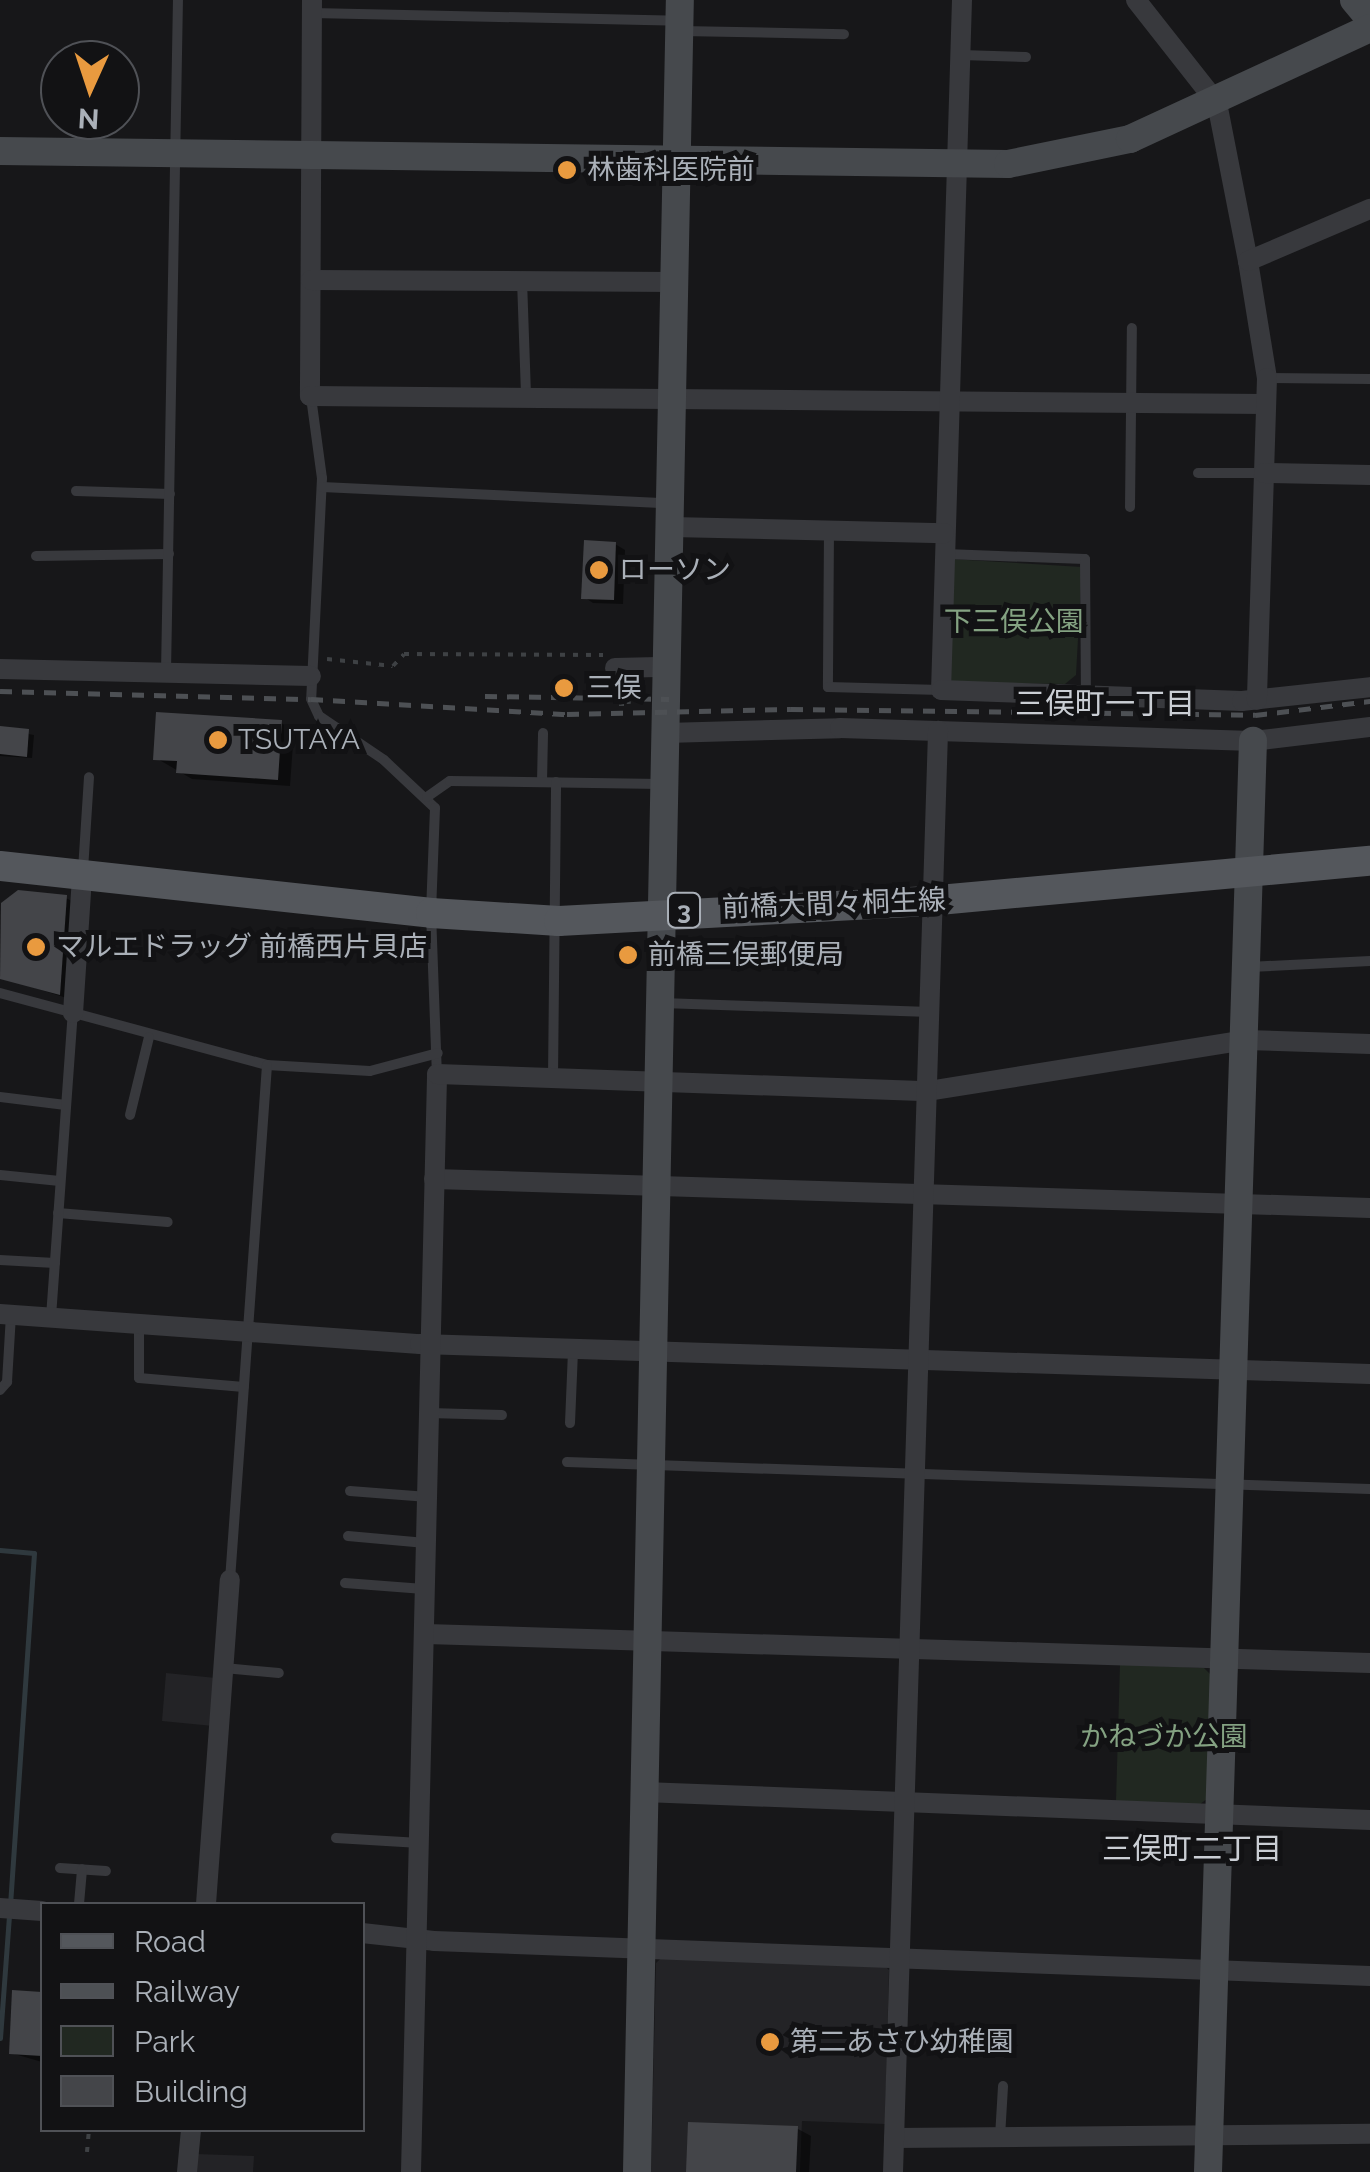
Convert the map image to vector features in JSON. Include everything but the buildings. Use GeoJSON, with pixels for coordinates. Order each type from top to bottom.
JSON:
{"type":"FeatureCollection","features":[{"type":"Feature","properties":{"kind":"main road","name":"前橋大間々桐生線"},"geometry":{"type":"LineString","coordinates":[[0,866],[431,913],[559,921],[662,910],[928,901],[1370,861]]}},
{"type":"Feature","properties":{"kind":"street"},"geometry":{"type":"LineString","coordinates":[[962,0],[946,402],[941,690],[1257,700],[1370,686]]}},
{"type":"Feature","properties":{"kind":"street"},"geometry":{"type":"LineString","coordinates":[[1136,0],[1217,103],[1248,261],[1267,378],[1257,700]]}},
{"type":"Feature","properties":{"kind":"street"},"geometry":{"type":"LineString","coordinates":[[1354,0],[1370,19]]}},
{"type":"Feature","properties":{"kind":"street"},"geometry":{"type":"LineString","coordinates":[[312,7],[310,396],[1265,404]]}},
{"type":"Feature","properties":{"kind":"street"},"geometry":{"type":"LineString","coordinates":[[636,2172],[680,17]]}},
{"type":"Feature","properties":{"kind":"street"},"geometry":{"type":"LineString","coordinates":[[0,151],[677,157],[956,164],[1076,154],[1217,103],[1370,28]]}},
{"type":"Feature","properties":{"kind":"street"},"geometry":{"type":"LineString","coordinates":[[1248,261],[1370,209]]}},
{"type":"Feature","properties":{"kind":"street"},"geometry":{"type":"LineString","coordinates":[[311,280],[674,282]]}},
{"type":"Feature","properties":{"kind":"street"},"geometry":{"type":"LineString","coordinates":[[1264,473],[1370,475]]}},
{"type":"Feature","properties":{"kind":"street"},"geometry":{"type":"LineString","coordinates":[[671,515],[944,543]]}},
{"type":"Feature","properties":{"kind":"street"},"geometry":{"type":"LineString","coordinates":[[616,662],[658,667]]}},
{"type":"Feature","properties":{"kind":"street"},"geometry":{"type":"LineString","coordinates":[[0,669],[166,672],[312,667]]}},
{"type":"Feature","properties":{"kind":"street"},"geometry":{"type":"LineString","coordinates":[[666,733],[938,731],[1254,741],[1370,727]]}},
{"type":"Feature","properties":{"kind":"street"},"geometry":{"type":"LineString","coordinates":[[893,2172],[928,1090],[928,901],[938,731]]}},
{"type":"Feature","properties":{"kind":"street"},"geometry":{"type":"LineString","coordinates":[[1208,2172],[1254,741]]}},
{"type":"Feature","properties":{"kind":"street"},"geometry":{"type":"LineString","coordinates":[[74,1014],[82,876]]}},
{"type":"Feature","properties":{"kind":"street"},"geometry":{"type":"LineString","coordinates":[[411,2172],[438,1064],[553,1078],[928,1090],[1245,1040],[1370,1044]]}},
{"type":"Feature","properties":{"kind":"street"},"geometry":{"type":"LineString","coordinates":[[434,1179],[1370,1208]]}},
{"type":"Feature","properties":{"kind":"street"},"geometry":{"type":"LineString","coordinates":[[5,1315],[430,1343],[1370,1374]]}},
{"type":"Feature","properties":{"kind":"street"},"geometry":{"type":"LineString","coordinates":[[206,1902],[230,1580]]}},
{"type":"Feature","properties":{"kind":"street"},"geometry":{"type":"LineString","coordinates":[[426,1634],[1370,1663]]}},
{"type":"Feature","properties":{"kind":"street"},"geometry":{"type":"LineString","coordinates":[[644,1792],[1370,1820]]}},
{"type":"Feature","properties":{"kind":"street"},"geometry":{"type":"LineString","coordinates":[[0,1908],[40,1911]]}},
{"type":"Feature","properties":{"kind":"street"},"geometry":{"type":"LineString","coordinates":[[365,1932],[418,1939],[900,1954],[1215,1972],[1370,1976]]}},
{"type":"Feature","properties":{"kind":"street"},"geometry":{"type":"LineString","coordinates":[[187,2172],[190,2132]]}},
{"type":"Feature","properties":{"kind":"street"},"geometry":{"type":"LineString","coordinates":[[894,2138],[1370,2134]]}},
{"type":"Feature","properties":{"kind":"lane"},"geometry":{"type":"LineString","coordinates":[[166,672],[178,0]]}},
{"type":"Feature","properties":{"kind":"lane"},"geometry":{"type":"LineString","coordinates":[[312,7],[680,17],[844,34]]}},
{"type":"Feature","properties":{"kind":"lane"},"geometry":{"type":"LineString","coordinates":[[960,55],[1026,57]]}},
{"type":"Feature","properties":{"kind":"lane"},"geometry":{"type":"LineString","coordinates":[[522,280],[526,398]]}},
{"type":"Feature","properties":{"kind":"lane"},"geometry":{"type":"LineString","coordinates":[[1130,507],[1128,403],[1132,328]]}},
{"type":"Feature","properties":{"kind":"lane"},"geometry":{"type":"LineString","coordinates":[[1267,378],[1370,379]]}},
{"type":"Feature","properties":{"kind":"lane"},"geometry":{"type":"LineString","coordinates":[[0,992],[150,1037],[267,1065],[370,1072],[438,1064],[431,913],[437,815],[427,797],[319,716],[310,698],[322,487],[310,396]]}},
{"type":"Feature","properties":{"kind":"lane"},"geometry":{"type":"LineString","coordinates":[[1198,472],[1264,473]]}},
{"type":"Feature","properties":{"kind":"lane"},"geometry":{"type":"LineString","coordinates":[[322,487],[671,515]]}},
{"type":"Feature","properties":{"kind":"lane"},"geometry":{"type":"LineString","coordinates":[[76,491],[170,494]]}},
{"type":"Feature","properties":{"kind":"lane"},"geometry":{"type":"LineString","coordinates":[[828,530],[828,687],[941,690]]}},
{"type":"Feature","properties":{"kind":"lane"},"geometry":{"type":"LineString","coordinates":[[944,543],[1085,559],[1086,697]]}},
{"type":"Feature","properties":{"kind":"lane"},"geometry":{"type":"LineString","coordinates":[[36,556],[169,554]]}},
{"type":"Feature","properties":{"kind":"lane"},"geometry":{"type":"LineString","coordinates":[[542,782],[543,732]]}},
{"type":"Feature","properties":{"kind":"lane"},"geometry":{"type":"LineString","coordinates":[[82,876],[89,777]]}},
{"type":"Feature","properties":{"kind":"lane"},"geometry":{"type":"LineString","coordinates":[[427,797],[450,781],[665,784]]}},
{"type":"Feature","properties":{"kind":"lane"},"geometry":{"type":"LineString","coordinates":[[553,1078],[559,921],[556,782]]}},
{"type":"Feature","properties":{"kind":"lane"},"geometry":{"type":"LineString","coordinates":[[1248,967],[1370,961]]}},
{"type":"Feature","properties":{"kind":"lane"},"geometry":{"type":"LineString","coordinates":[[661,1004],[930,1012]]}},
{"type":"Feature","properties":{"kind":"lane"},"geometry":{"type":"LineString","coordinates":[[51,1318],[74,1014]]}},
{"type":"Feature","properties":{"kind":"lane"},"geometry":{"type":"LineString","coordinates":[[130,1115],[150,1037]]}},
{"type":"Feature","properties":{"kind":"lane"},"geometry":{"type":"LineString","coordinates":[[230,1580],[267,1065]]}},
{"type":"Feature","properties":{"kind":"lane"},"geometry":{"type":"LineString","coordinates":[[0,1097],[66,1105]]}},
{"type":"Feature","properties":{"kind":"lane"},"geometry":{"type":"LineString","coordinates":[[0,1175],[60,1181]]}},
{"type":"Feature","properties":{"kind":"lane"},"geometry":{"type":"LineString","coordinates":[[58,1213],[168,1222]]}},
{"type":"Feature","properties":{"kind":"lane"},"geometry":{"type":"LineString","coordinates":[[0,1260],[55,1264]]}},
{"type":"Feature","properties":{"kind":"lane"},"geometry":{"type":"LineString","coordinates":[[0,1390],[7,1382],[5,1315]]}},
{"type":"Feature","properties":{"kind":"lane"},"geometry":{"type":"LineString","coordinates":[[139,1324],[140,1378],[244,1386]]}},
{"type":"Feature","properties":{"kind":"lane"},"geometry":{"type":"LineString","coordinates":[[570,1424],[573,1348]]}},
{"type":"Feature","properties":{"kind":"lane"},"geometry":{"type":"LineString","coordinates":[[429,1413],[502,1415]]}},
{"type":"Feature","properties":{"kind":"lane"},"geometry":{"type":"LineString","coordinates":[[568,1462],[1370,1489]]}},
{"type":"Feature","properties":{"kind":"lane"},"geometry":{"type":"LineString","coordinates":[[350,1491],[428,1497]]}},
{"type":"Feature","properties":{"kind":"lane"},"geometry":{"type":"LineString","coordinates":[[348,1536],[427,1543]]}},
{"type":"Feature","properties":{"kind":"lane"},"geometry":{"type":"LineString","coordinates":[[345,1583],[426,1589]]}},
{"type":"Feature","properties":{"kind":"lane"},"geometry":{"type":"LineString","coordinates":[[223,1668],[278,1673]]}},
{"type":"Feature","properties":{"kind":"lane"},"geometry":{"type":"LineString","coordinates":[[336,1838],[421,1843]]}},
{"type":"Feature","properties":{"kind":"lane"},"geometry":{"type":"LineString","coordinates":[[60,1868],[106,1870]]}},
{"type":"Feature","properties":{"kind":"lane"},"geometry":{"type":"LineString","coordinates":[[80,1902],[82,1869]]}},
{"type":"Feature","properties":{"kind":"lane"},"geometry":{"type":"LineString","coordinates":[[1000,2138],[1003,2086]]}},
{"type":"Feature","properties":{"kind":"path"},"geometry":{"type":"LineString","coordinates":[[312,667],[393,666],[404,654],[616,662]]}},
{"type":"Feature","properties":{"kind":"path"},"geometry":{"type":"LineString","coordinates":[[87,2152],[89,2132]]}},
{"type":"Feature","properties":{"kind":"shaded area"},"geometry":{"type":"Polygon","coordinates":[[[166,1673],[216,1678],[213,1726],[162,1721],[166,1673]]]}},
{"type":"Feature","properties":{"kind":"shaded area","name":"第二あさひ幼稚園"},"geometry":{"type":"Polygon","coordinates":[[[663,1956],[882,1963],[889,1970],[885,2124],[802,2121],[800,2172],[651,2172],[656,1963],[663,1956]]]}},
{"type":"Feature","properties":{"kind":"shaded area"},"geometry":{"type":"Polygon","coordinates":[[[196,2154],[254,2156],[253,2172],[195,2172],[196,2154]]]}},
{"type":"Feature","properties":{"kind":"green space","name":"下三俣公園"},"geometry":{"type":"Polygon","coordinates":[[[950,559],[1082,567],[1076,675],[1065,684],[949,682],[950,559]]]}},
{"type":"Feature","properties":{"kind":"green space","name":"かねづか公園"},"geometry":{"type":"Polygon","coordinates":[[[1120,1664],[1204,1668],[1212,1676],[1208,1798],[1199,1805],[1116,1801],[1120,1664]]]}},
{"type":"Feature","properties":{"kind":"waterway"},"geometry":{"type":"LineString","coordinates":[[0,1550],[34,1553],[10,1905]]}},
{"type":"Feature","properties":{"kind":"waterway"},"geometry":{"type":"LineString","coordinates":[[0,2038],[9,1916]]}},
{"type":"Feature","properties":{"kind":"railway"},"geometry":{"type":"LineString","coordinates":[[0,691],[311,699],[567,714],[791,709],[1255,715],[1370,701]]}},
{"type":"Feature","properties":{"kind":"railway"},"geometry":{"type":"LineString","coordinates":[[485,696],[669,699]]}},
{"type":"Feature","properties":{"kind":"place","name":"林歯科医院前"},"geometry":{"type":"Point","coordinates":[567,170]}},
{"type":"Feature","properties":{"kind":"place","name":"ローソン"},"geometry":{"type":"Point","coordinates":[599,570]}},
{"type":"Feature","properties":{"kind":"place","name":"三俣"},"geometry":{"type":"Point","coordinates":[564,688]}},
{"type":"Feature","properties":{"kind":"place","name":"TSUTAYA"},"geometry":{"type":"Point","coordinates":[218,740]}},
{"type":"Feature","properties":{"kind":"place","name":"マルエドラッグ 前橋西片貝店"},"geometry":{"type":"Point","coordinates":[36,947]}},
{"type":"Feature","properties":{"kind":"place","name":"前橋三俣郵便局"},"geometry":{"type":"Point","coordinates":[628,955]}},
{"type":"Feature","properties":{"kind":"place","name":"第二あさひ幼稚園"},"geometry":{"type":"Point","coordinates":[770,2042]}},
{"type":"Feature","properties":{"kind":"district","name":"三俣町一丁目"},"geometry":{"type":"Point","coordinates":[1105,704]}},
{"type":"Feature","properties":{"kind":"district","name":"三俣町二丁目"},"geometry":{"type":"Point","coordinates":[1192,1849]}}]}
